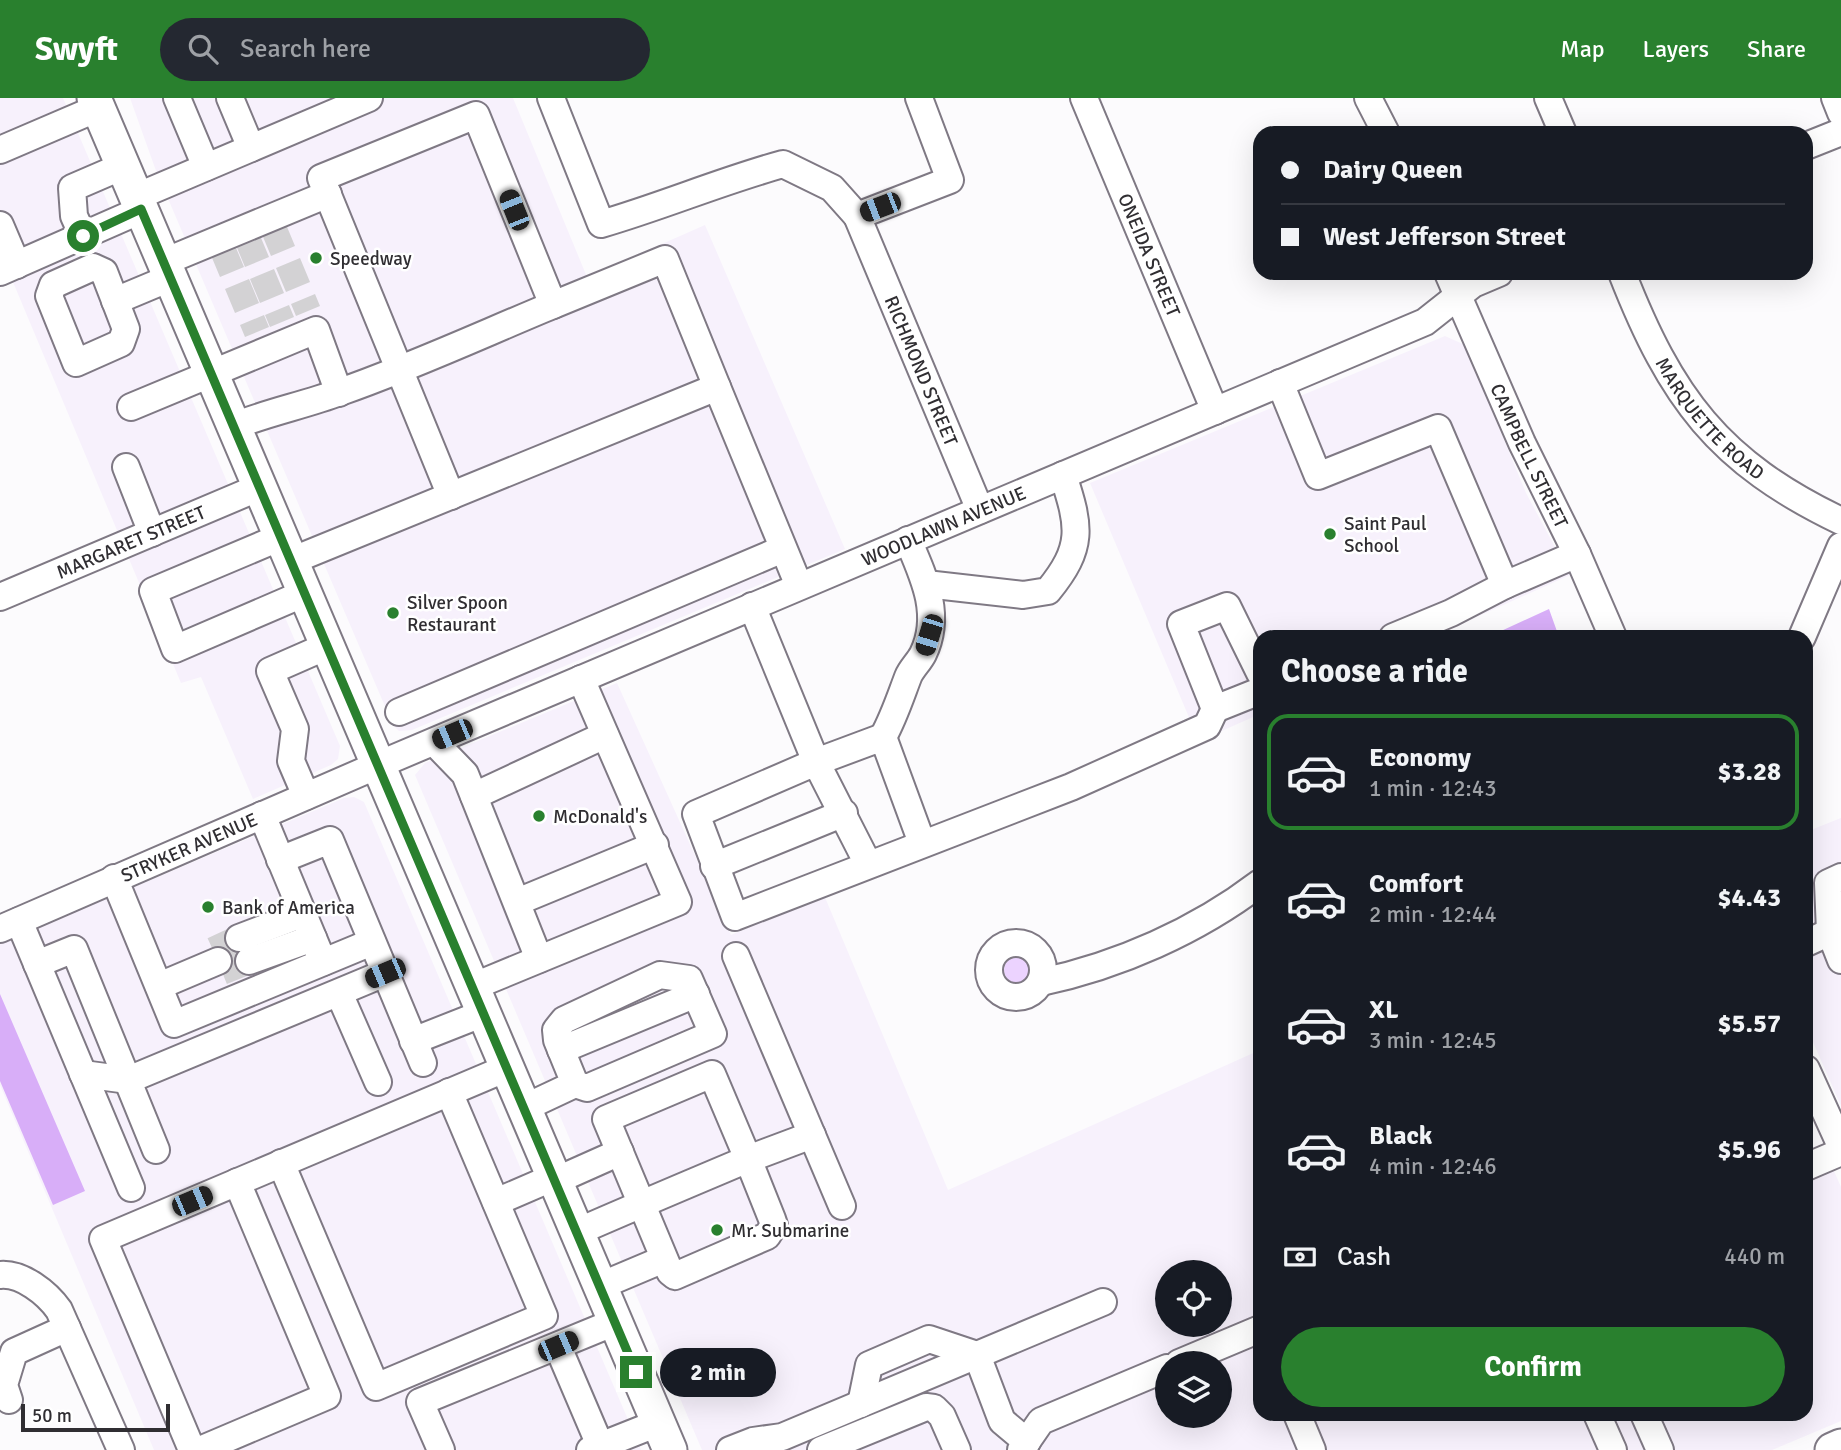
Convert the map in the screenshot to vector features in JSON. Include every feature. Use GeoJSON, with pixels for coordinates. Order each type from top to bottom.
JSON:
{"type":"FeatureCollection","features":[{"type":"Feature","properties":{"kind":"main road"},"geometry":{"type":"LineString","coordinates":[[96,103],[664,1436]]}},
{"type":"Feature","properties":{"kind":"main road"},"geometry":{"type":"LineString","coordinates":[[1832,1450],[1841,1446]]}},
{"type":"Feature","properties":{"kind":"street"},"geometry":{"type":"LineString","coordinates":[[177,98],[206,167]]}},
{"type":"Feature","properties":{"kind":"street"},"geometry":{"type":"LineString","coordinates":[[230,98],[251,148]]}},
{"type":"Feature","properties":{"kind":"street"},"geometry":{"type":"LineString","coordinates":[[0,225],[8,268],[83,236],[206,167],[369,98]]}},
{"type":"Feature","properties":{"kind":"street","name":"RICHMOND STREET"},"geometry":{"type":"LineString","coordinates":[[551,98],[601,224],[659,207],[727,179],[783,164],[832,188],[860,223],[980,509]]}},
{"type":"Feature","properties":{"kind":"street"},"geometry":{"type":"LineString","coordinates":[[860,223],[950,180],[919,98]]}},
{"type":"Feature","properties":{"kind":"street","name":"ONEIDA STREET"},"geometry":{"type":"LineString","coordinates":[[1084,98],[1215,411]]}},
{"type":"Feature","properties":{"kind":"street"},"geometry":{"type":"LineString","coordinates":[[1368,98],[1382,126]]}},
{"type":"Feature","properties":{"kind":"street"},"geometry":{"type":"LineString","coordinates":[[1548,98],[1560,126]]}},
{"type":"Feature","properties":{"kind":"street"},"geometry":{"type":"LineString","coordinates":[[1835,98],[1841,113]]}},
{"type":"Feature","properties":{"kind":"street"},"geometry":{"type":"LineString","coordinates":[[0,150],[96,103]]}},
{"type":"Feature","properties":{"kind":"street"},"geometry":{"type":"LineString","coordinates":[[451,496],[321,178],[476,115],[553,305]]}},
{"type":"Feature","properties":{"kind":"street"},"geometry":{"type":"LineString","coordinates":[[1813,143],[1841,132]]}},
{"type":"Feature","properties":{"kind":"street"},"geometry":{"type":"LineString","coordinates":[[83,236],[74,216],[72,188],[123,166]]}},
{"type":"Feature","properties":{"kind":"street"},"geometry":{"type":"LineString","coordinates":[[115,301],[167,270],[328,194]]}},
{"type":"Feature","properties":{"kind":"street"},"geometry":{"type":"LineString","coordinates":[[234,426],[267,413],[339,393],[665,259],[799,586]]}},
{"type":"Feature","properties":{"kind":"street","name":"WOODLAWN AVENUE"},"geometry":{"type":"LineString","coordinates":[[378,765],[1425,322],[1453,284],[1473,284],[1482,280]]}},
{"type":"Feature","properties":{"kind":"street","name":"MARQUETTE ROAD"},"geometry":{"type":"LineString","coordinates":[[1625,280],[1652,344],[1679,391],[1718,440],[1763,478],[1841,521]]}},
{"type":"Feature","properties":{"kind":"street","name":"CAMPBELL STREET"},"geometry":{"type":"LineString","coordinates":[[1453,284],[1548,499],[1577,554],[1610,630]]}},
{"type":"Feature","properties":{"kind":"street"},"geometry":{"type":"LineString","coordinates":[[131,408],[211,372],[261,341],[312,320],[339,393]]}},
{"type":"Feature","properties":{"kind":"street"},"geometry":{"type":"LineString","coordinates":[[1280,383],[1318,476],[1438,428],[1505,584]]}},
{"type":"Feature","properties":{"kind":"street"},"geometry":{"type":"LineString","coordinates":[[305,593],[175,649],[153,591],[451,496],[717,387]]}},
{"type":"Feature","properties":{"kind":"street"},"geometry":{"type":"LineString","coordinates":[[126,467],[152,533]]}},
{"type":"Feature","properties":{"kind":"street"},"geometry":{"type":"LineString","coordinates":[[926,584],[1023,596],[1048,591],[1067,568],[1077,541],[1075,512],[1063,475]]}},
{"type":"Feature","properties":{"kind":"street","name":"MARGARET STREET"},"geometry":{"type":"LineString","coordinates":[[0,597],[260,487]]}},
{"type":"Feature","properties":{"kind":"street"},"geometry":{"type":"LineString","coordinates":[[908,540],[926,584],[932,620],[923,654],[909,675],[898,708],[883,737],[816,762],[696,814],[735,916],[1036,801],[1207,726],[1215,709],[1253,694]]}},
{"type":"Feature","properties":{"kind":"street"},"geometry":{"type":"LineString","coordinates":[[1805,630],[1841,546]]}},
{"type":"Feature","properties":{"kind":"street"},"geometry":{"type":"LineString","coordinates":[[399,712],[783,549]]}},
{"type":"Feature","properties":{"kind":"street"},"geometry":{"type":"LineString","coordinates":[[1411,630],[1451,614],[1505,584],[1577,554]]}},
{"type":"Feature","properties":{"kind":"street"},"geometry":{"type":"LineString","coordinates":[[752,606],[816,762],[868,864]]}},
{"type":"Feature","properties":{"kind":"street"},"geometry":{"type":"LineString","coordinates":[[1215,709],[1181,624],[1227,606],[1253,659]]}},
{"type":"Feature","properties":{"kind":"street"},"geometry":{"type":"LineString","coordinates":[[306,796],[291,761],[295,729],[270,671],[327,646]]}},
{"type":"Feature","properties":{"kind":"street"},"geometry":{"type":"LineString","coordinates":[[280,860],[330,840],[418,1052],[478,1000],[539,959],[678,902],[581,679]]}},
{"type":"Feature","properties":{"kind":"street"},"geometry":{"type":"LineString","coordinates":[[437,696],[469,785],[539,959]]}},
{"type":"Feature","properties":{"kind":"street"},"geometry":{"type":"LineString","coordinates":[[469,785],[605,735]]}},
{"type":"Feature","properties":{"kind":"street"},"geometry":{"type":"LineString","coordinates":[[883,737],[922,843]]}},
{"type":"Feature","properties":{"kind":"street","name":"STRYKER AVENUE"},"geometry":{"type":"LineString","coordinates":[[10,925],[378,765]]}},
{"type":"Feature","properties":{"kind":"street"},"geometry":{"type":"LineString","coordinates":[[714,866],[844,813]]}},
{"type":"Feature","properties":{"kind":"street"},"geometry":{"type":"LineString","coordinates":[[262,815],[311,934]]}},
{"type":"Feature","properties":{"kind":"street"},"geometry":{"type":"LineString","coordinates":[[517,902],[654,845]]}},
{"type":"Feature","properties":{"kind":"street"},"geometry":{"type":"LineString","coordinates":[[1841,877],[1828,883],[1841,960]]}},
{"type":"Feature","properties":{"kind":"street"},"geometry":{"type":"LineString","coordinates":[[114,878],[174,1024],[311,934]]}},
{"type":"Feature","properties":{"kind":"street"},"geometry":{"type":"LineString","coordinates":[[1041,982],[1075,975],[1184,931],[1220,911],[1253,888]]}},
{"type":"Feature","properties":{"kind":"street"},"geometry":{"type":"LineString","coordinates":[[10,925],[37,964],[131,1188]]}},
{"type":"Feature","properties":{"kind":"street"},"geometry":{"type":"LineString","coordinates":[[1813,940],[1836,930]]}},
{"type":"Feature","properties":{"kind":"street"},"geometry":{"type":"LineString","coordinates":[[244,949],[311,934],[372,942]]}},
{"type":"Feature","properties":{"kind":"street"},"geometry":{"type":"LineString","coordinates":[[37,964],[74,949],[156,1150]]}},
{"type":"Feature","properties":{"kind":"street"},"geometry":{"type":"LineString","coordinates":[[736,956],[842,1206]]}},
{"type":"Feature","properties":{"kind":"street"},"geometry":{"type":"LineString","coordinates":[[159,986],[218,961]]}},
{"type":"Feature","properties":{"kind":"street"},"geometry":{"type":"LineString","coordinates":[[83,1074],[128,1080],[385,973]]}},
{"type":"Feature","properties":{"kind":"street"},"geometry":{"type":"LineString","coordinates":[[339,993],[378,1082]]}},
{"type":"Feature","properties":{"kind":"street"},"geometry":{"type":"LineString","coordinates":[[524,1108],[575,1084],[587,1088],[713,1034],[696,994],[561,1051],[575,1084]]}},
{"type":"Feature","properties":{"kind":"street"},"geometry":{"type":"LineString","coordinates":[[192,1450],[103,1239],[507,1068]]}},
{"type":"Feature","properties":{"kind":"street"},"geometry":{"type":"LineString","coordinates":[[712,1074],[748,1159],[774,1226],[767,1236],[675,1276],[664,1259],[606,1119],[712,1074]]}},
{"type":"Feature","properties":{"kind":"street"},"geometry":{"type":"LineString","coordinates":[[1813,1084],[1841,1146]]}},
{"type":"Feature","properties":{"kind":"street"},"geometry":{"type":"LineString","coordinates":[[281,1163],[376,1387],[544,1316],[449,1092]]}},
{"type":"Feature","properties":{"kind":"street"},"geometry":{"type":"LineString","coordinates":[[577,1232],[748,1159],[812,1135]]}},
{"type":"Feature","properties":{"kind":"street"},"geometry":{"type":"LineString","coordinates":[[496,1202],[620,1152]]}},
{"type":"Feature","properties":{"kind":"street"},"geometry":{"type":"LineString","coordinates":[[1813,1164],[1841,1152]]}},
{"type":"Feature","properties":{"kind":"street"},"geometry":{"type":"LineString","coordinates":[[200,1450],[327,1396],[237,1182]]}},
{"type":"Feature","properties":{"kind":"street"},"geometry":{"type":"LineString","coordinates":[[600,1286],[664,1259]]}},
{"type":"Feature","properties":{"kind":"street"},"geometry":{"type":"LineString","coordinates":[[0,1275],[8,1274],[48,1295],[66,1328],[121,1450]]}},
{"type":"Feature","properties":{"kind":"street"},"geometry":{"type":"LineString","coordinates":[[730,1450],[753,1441],[782,1437],[1103,1302]]}},
{"type":"Feature","properties":{"kind":"street"},"geometry":{"type":"LineString","coordinates":[[440,1450],[421,1402],[615,1322]]}},
{"type":"Feature","properties":{"kind":"street"},"geometry":{"type":"LineString","coordinates":[[9,1400],[4,1385],[7,1353],[66,1328]]}},
{"type":"Feature","properties":{"kind":"street"},"geometry":{"type":"LineString","coordinates":[[1208,1351],[1253,1332]]}},
{"type":"Feature","properties":{"kind":"street"},"geometry":{"type":"LineString","coordinates":[[558,1346],[598,1449],[664,1436]]}},
{"type":"Feature","properties":{"kind":"street"},"geometry":{"type":"LineString","coordinates":[[977,1355],[1002,1420],[1024,1446],[1041,1421],[1155,1373]]}},
{"type":"Feature","properties":{"kind":"street"},"geometry":{"type":"LineString","coordinates":[[821,1450],[926,1407],[934,1408],[942,1416],[957,1450]]}},
{"type":"Feature","properties":{"kind":"street"},"geometry":{"type":"LineString","coordinates":[[1300,1421],[1312,1450]]}},
{"type":"Feature","properties":{"kind":"street"},"geometry":{"type":"LineString","coordinates":[[1600,1421],[1613,1450]]}},
{"type":"Feature","properties":{"kind":"street"},"geometry":{"type":"LineString","coordinates":[[1647,1421],[1660,1450]]}},
{"type":"Feature","properties":{"kind":"shaded area"},"geometry":{"type":"Polygon","coordinates":[[[0,98],[63,98],[340,746],[338,759],[331,765],[253,799],[201,677],[181,683],[0,251],[0,98]]]}},
{"type":"Feature","properties":{"kind":"shaded area"},"geometry":{"type":"Polygon","coordinates":[[[130,98],[513,98],[587,277],[705,225],[845,549],[412,730],[399,731],[393,725],[155,168],[130,98]]]}},
{"type":"Feature","properties":{"kind":"shaded area","name":"Saint Paul School"},"geometry":{"type":"Polygon","coordinates":[[[1445,336],[1465,345],[1526,493],[1570,575],[1448,630],[1253,630],[1253,717],[1199,741],[1090,483],[1445,336]]]}},
{"type":"Feature","properties":{"kind":"shaded area"},"geometry":{"type":"Polygon","coordinates":[[[1549,609],[1556,630],[1503,630],[1549,609]]]}},
{"type":"Feature","properties":{"kind":"shaded area"},"geometry":{"type":"Polygon","coordinates":[[[617,683],[731,935],[824,895],[948,1190],[1253,1053],[1253,1421],[1813,1421],[1813,1147],[1822,1144],[1841,1187],[1841,1421],[1772,1450],[702,1450],[415,775],[425,763],[617,683]]]}},
{"type":"Feature","properties":{"kind":"shaded area"},"geometry":{"type":"Polygon","coordinates":[[[354,797],[364,802],[641,1450],[154,1450],[0,1085],[0,944],[344,798],[354,797]]]}},
{"type":"Feature","properties":{"kind":"shaded area"},"geometry":{"type":"Polygon","coordinates":[[[1841,818],[1841,1106],[1813,1042],[1813,829],[1841,818]]]}},
{"type":"Feature","properties":{"kind":"shaded area"},"geometry":{"type":"Polygon","coordinates":[[[1017,957],[1026,961],[1030,970],[1026,979],[1017,983],[1008,979],[1004,970],[1008,961],[1017,957]]]}},
{"type":"Feature","properties":{"kind":"shaded area"},"geometry":{"type":"Polygon","coordinates":[[[0,994],[85,1191],[53,1205],[0,1081],[0,994]]]}},
{"type":"Feature","properties":{"kind":"tunnel"},"geometry":{"type":"LineString","coordinates":[[273,227],[308,311]]}},
{"type":"Feature","properties":{"kind":"tunnel"},"geometry":{"type":"LineString","coordinates":[[247,238],[282,322]]}},
{"type":"Feature","properties":{"kind":"tunnel"},"geometry":{"type":"LineString","coordinates":[[222,248],[257,332]]}},
{"type":"Feature","properties":{"kind":"tunnel"},"geometry":{"type":"LineString","coordinates":[[213,950],[239,938]]}},
{"type":"Feature","properties":{"kind":"tunnel"},"geometry":{"type":"LineString","coordinates":[[222,972],[249,961]]}},
{"type":"Feature","properties":{"kind":"place","name":"Speedway"},"geometry":{"type":"Point","coordinates":[316,258]}},
{"type":"Feature","properties":{"kind":"place","name":"Saint Paul School"},"geometry":{"type":"Point","coordinates":[1330,534]}},
{"type":"Feature","properties":{"kind":"place","name":"Silver Spoon Restaurant"},"geometry":{"type":"Point","coordinates":[393,613]}},
{"type":"Feature","properties":{"kind":"place","name":"McDonald's"},"geometry":{"type":"Point","coordinates":[539,816]}},
{"type":"Feature","properties":{"kind":"place","name":"Bank of America"},"geometry":{"type":"Point","coordinates":[208,907]}},
{"type":"Feature","properties":{"kind":"place","name":"Mr. Submarine"},"geometry":{"type":"Point","coordinates":[717,1230]}},
{"type":"Feature","properties":{"kind":"route"},"geometry":{"type":"LineString","coordinates":[[83,236],[141,209],[636,1372]]}}]}
